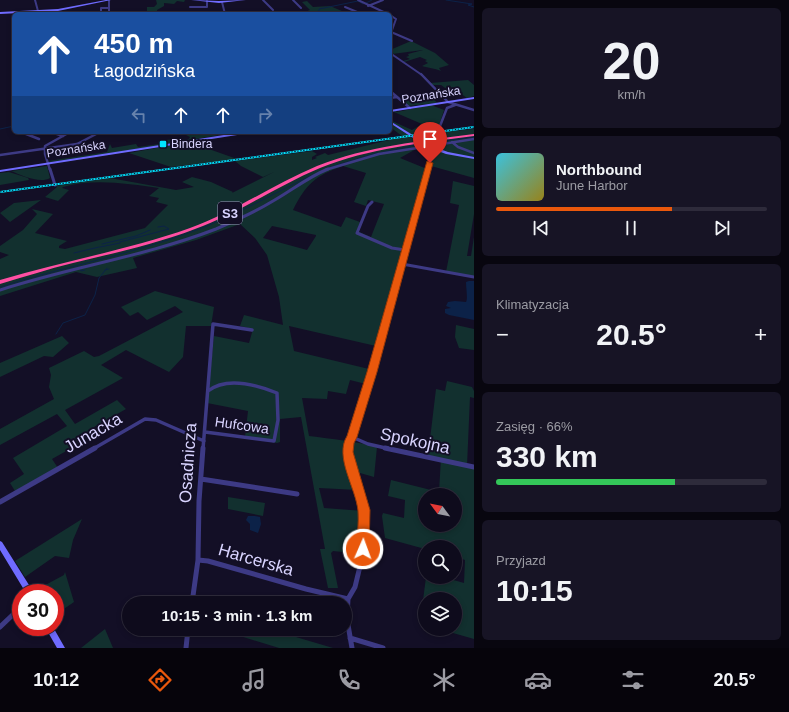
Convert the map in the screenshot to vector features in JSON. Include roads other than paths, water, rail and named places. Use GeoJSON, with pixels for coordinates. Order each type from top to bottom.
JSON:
{"type":"FeatureCollection","features":[{"type":"Feature","properties":{"kind":"highway","name":"S3"},"geometry":{"type":"LineString","coordinates":[[0,277],[48,263],[138,242],[182,228],[230,209],[301,172],[342,156],[387,145],[474,134]]}},
{"type":"Feature","properties":{"kind":"highway","name":"S3"},"geometry":{"type":"LineString","coordinates":[[0,282],[50,267],[145,244],[185,231],[234,212],[299,176],[345,159],[389,148],[474,134]]}},
{"type":"Feature","properties":{"kind":"street"},"geometry":{"type":"LineString","coordinates":[[36,0],[38,11]]}},
{"type":"Feature","properties":{"kind":"street"},"geometry":{"type":"LineString","coordinates":[[19,12],[61,9],[109,0],[109,12]]}},
{"type":"Feature","properties":{"kind":"street"},"geometry":{"type":"LineString","coordinates":[[192,0],[222,2],[245,0]]}},
{"type":"Feature","properties":{"kind":"street"},"geometry":{"type":"LineString","coordinates":[[262,0],[273,10]]}},
{"type":"Feature","properties":{"kind":"street"},"geometry":{"type":"LineString","coordinates":[[293,0],[301,8]]}},
{"type":"Feature","properties":{"kind":"street"},"geometry":{"type":"LineString","coordinates":[[358,0],[363,4],[384,12]]}},
{"type":"Feature","properties":{"kind":"street"},"geometry":{"type":"LineString","coordinates":[[368,6],[383,0]]}},
{"type":"Feature","properties":{"kind":"street"},"geometry":{"type":"LineString","coordinates":[[190,7],[207,7],[207,1]]}},
{"type":"Feature","properties":{"kind":"street"},"geometry":{"type":"LineString","coordinates":[[222,2],[224,12]]}},
{"type":"Feature","properties":{"kind":"street"},"geometry":{"type":"LineString","coordinates":[[345,7],[357,12]]}},
{"type":"Feature","properties":{"kind":"street"},"geometry":{"type":"LineString","coordinates":[[101,12],[101,8],[109,8]]}},
{"type":"Feature","properties":{"kind":"street"},"geometry":{"type":"LineString","coordinates":[[0,13],[12,12]]}},
{"type":"Feature","properties":{"kind":"street"},"geometry":{"type":"LineString","coordinates":[[392,16],[396,19],[392,29]]}},
{"type":"Feature","properties":{"kind":"street"},"geometry":{"type":"LineString","coordinates":[[392,32],[412,41]]}},
{"type":"Feature","properties":{"kind":"street"},"geometry":{"type":"LineString","coordinates":[[392,54],[420,73],[448,102],[474,110]]}},
{"type":"Feature","properties":{"kind":"street"},"geometry":{"type":"LineString","coordinates":[[392,93],[410,108]]}},
{"type":"Feature","properties":{"kind":"street"},"geometry":{"type":"LineString","coordinates":[[392,98],[397,97]]}},
{"type":"Feature","properties":{"kind":"street","name":"Poznańska"},"geometry":{"type":"LineString","coordinates":[[392,111],[474,98]]}},
{"type":"Feature","properties":{"kind":"street"},"geometry":{"type":"LineString","coordinates":[[440,126],[447,108],[455,105]]}},
{"type":"Feature","properties":{"kind":"street"},"geometry":{"type":"LineString","coordinates":[[392,123],[430,147],[447,153],[474,158]]}},
{"type":"Feature","properties":{"kind":"street"},"geometry":{"type":"LineString","coordinates":[[26,134],[39,139]]}},
{"type":"Feature","properties":{"kind":"street"},"geometry":{"type":"LineString","coordinates":[[57,134],[63,136]]}},
{"type":"Feature","properties":{"kind":"street"},"geometry":{"type":"LineString","coordinates":[[54,185],[44,154],[45,148],[47,144],[66,134]]}},
{"type":"Feature","properties":{"kind":"street"},"geometry":{"type":"LineString","coordinates":[[0,155],[81,143],[97,134]]}},
{"type":"Feature","properties":{"kind":"street","name":"Poznańska"},"geometry":{"type":"LineString","coordinates":[[0,170],[237,134]]}},
{"type":"Feature","properties":{"kind":"street"},"geometry":{"type":"LineString","coordinates":[[0,290],[46,275],[144,252],[195,236],[258,209],[325,170],[369,157],[416,146],[474,140]]}},
{"type":"Feature","properties":{"kind":"street"},"geometry":{"type":"LineString","coordinates":[[452,142],[458,147],[474,153]]}},
{"type":"Feature","properties":{"kind":"street"},"geometry":{"type":"LineString","coordinates":[[350,596],[355,587],[362,558],[364,510],[347,452],[379,349],[431,158],[428,153],[416,146]]}},
{"type":"Feature","properties":{"kind":"street"},"geometry":{"type":"LineString","coordinates":[[372,202],[368,206],[357,233],[392,248],[405,250]]}},
{"type":"Feature","properties":{"kind":"street"},"geometry":{"type":"LineString","coordinates":[[402,264],[474,277]]}},
{"type":"Feature","properties":{"kind":"street","name":"Osadnicza"},"geometry":{"type":"LineString","coordinates":[[193,596],[198,560],[201,479],[213,324],[252,330]]}},
{"type":"Feature","properties":{"kind":"street","name":"Hufcowa"},"geometry":{"type":"LineString","coordinates":[[205,432],[274,441],[278,420],[277,393],[270,389],[224,383],[211,387],[208,392]]}},
{"type":"Feature","properties":{"kind":"street","name":"Junacka"},"geometry":{"type":"LineString","coordinates":[[0,502],[145,419],[156,420],[204,441]]}},
{"type":"Feature","properties":{"kind":"street","name":"Spokojna"},"geometry":{"type":"LineString","coordinates":[[352,437],[368,444],[474,467]]}},
{"type":"Feature","properties":{"kind":"street"},"geometry":{"type":"LineString","coordinates":[[201,479],[297,494]]}},
{"type":"Feature","properties":{"kind":"street"},"geometry":{"type":"LineString","coordinates":[[0,544],[24,584]]}},
{"type":"Feature","properties":{"kind":"street","name":"Harcerska"},"geometry":{"type":"LineString","coordinates":[[198,560],[208,561],[335,596]]}},
{"type":"Feature","properties":{"kind":"street"},"geometry":{"type":"LineString","coordinates":[[0,627],[12,616]]}},
{"type":"Feature","properties":{"kind":"street"},"geometry":{"type":"LineString","coordinates":[[54,636],[61,648]]}},
{"type":"Feature","properties":{"kind":"street"},"geometry":{"type":"LineString","coordinates":[[186,648],[187,636]]}},
{"type":"Feature","properties":{"kind":"street"},"geometry":{"type":"LineString","coordinates":[[352,648],[350,638],[383,648]]}},
{"type":"Feature","properties":{"kind":"water"},"geometry":{"type":"Polygon","coordinates":[[[474,281],[474,320],[445,313],[445,309],[451,308],[446,306],[448,302],[467,301],[466,282],[474,281]]]}},
{"type":"Feature","properties":{"kind":"water"},"geometry":{"type":"Polygon","coordinates":[[[248,516],[260,517],[261,524],[258,533],[250,530],[250,524],[246,520],[248,516]]]}},
{"type":"Feature","properties":{"kind":"waterway"},"geometry":{"type":"LineString","coordinates":[[366,3],[372,0]]}},
{"type":"Feature","properties":{"kind":"waterway"},"geometry":{"type":"LineString","coordinates":[[446,0],[472,4],[468,5],[474,7]]}},
{"type":"Feature","properties":{"kind":"waterway"},"geometry":{"type":"LineString","coordinates":[[316,12],[319,11],[319,9],[358,1],[363,4]]}},
{"type":"Feature","properties":{"kind":"waterway"},"geometry":{"type":"LineString","coordinates":[[0,129],[12,126]]}},
{"type":"Feature","properties":{"kind":"waterway"},"geometry":{"type":"LineString","coordinates":[[427,143],[474,137]]}},
{"type":"Feature","properties":{"kind":"waterway"},"geometry":{"type":"LineString","coordinates":[[380,153],[416,145]]}},
{"type":"Feature","properties":{"kind":"waterway"},"geometry":{"type":"LineString","coordinates":[[328,168],[377,153]]}},
{"type":"Feature","properties":{"kind":"waterway"},"geometry":{"type":"LineString","coordinates":[[0,287],[120,254],[191,232],[238,212],[315,174]]}},
{"type":"Feature","properties":{"kind":"waterway"},"geometry":{"type":"LineString","coordinates":[[120,242],[169,229],[164,226],[158,227]]}},
{"type":"Feature","properties":{"kind":"waterway"},"geometry":{"type":"LineString","coordinates":[[102,244],[136,236],[150,230]]}},
{"type":"Feature","properties":{"kind":"waterway"},"geometry":{"type":"LineString","coordinates":[[100,247],[120,243]]}},
{"type":"Feature","properties":{"kind":"waterway"},"geometry":{"type":"LineString","coordinates":[[74,253],[99,247]]}},
{"type":"Feature","properties":{"kind":"waterway"},"geometry":{"type":"LineString","coordinates":[[80,269],[81,271],[85,270]]}},
{"type":"Feature","properties":{"kind":"waterway"},"geometry":{"type":"LineString","coordinates":[[56,334],[63,323],[85,315],[95,295],[99,278],[106,270]]}},
{"type":"Feature","properties":{"kind":"railway"},"geometry":{"type":"LineString","coordinates":[[0,192],[474,127]]}},
{"type":"Feature","properties":{"kind":"place","name":"Bindera"},"geometry":{"type":"Point","coordinates":[163,144]}}]}
